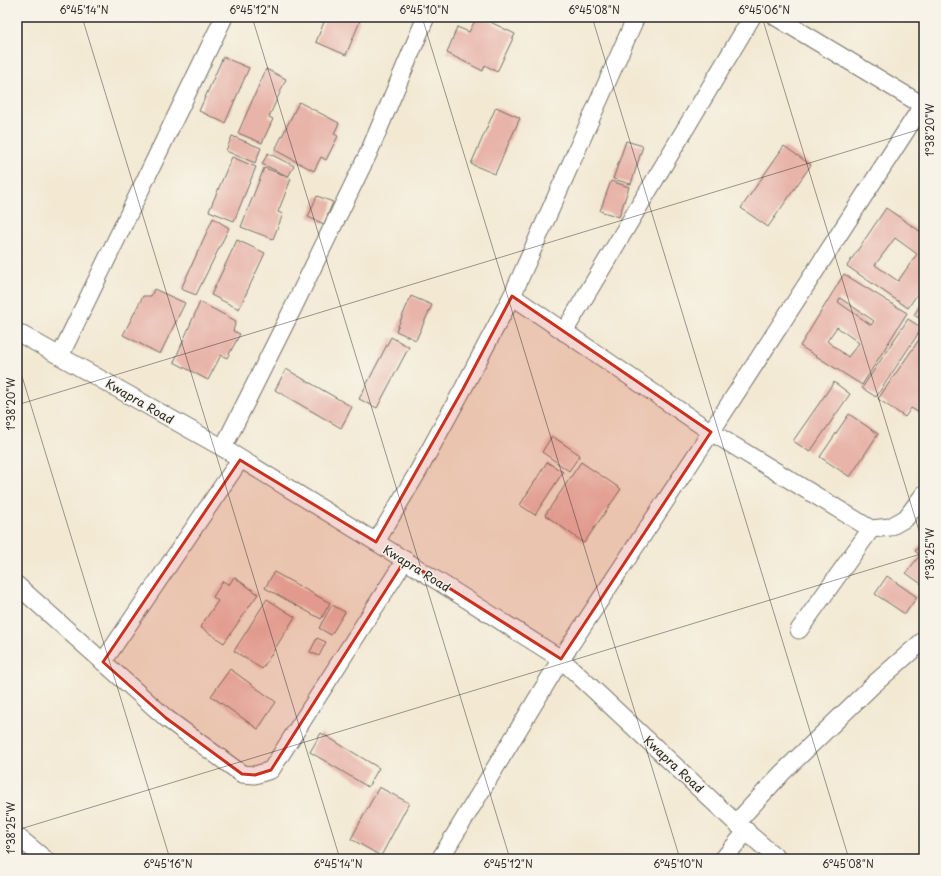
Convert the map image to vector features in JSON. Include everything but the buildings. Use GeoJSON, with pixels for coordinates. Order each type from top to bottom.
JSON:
{"type":"FeatureCollection","features":[{"type":"Feature","properties":{"kind":"street"},"geometry":{"type":"LineString","coordinates":[[60,356],[224,17]]}},
{"type":"Feature","properties":{"kind":"street"},"geometry":{"type":"LineString","coordinates":[[222,448],[291,313],[369,152],[426,17]]}},
{"type":"Feature","properties":{"kind":"street"},"geometry":{"type":"LineString","coordinates":[[376,542],[416,475],[460,396],[512,296],[636,17]]}},
{"type":"Feature","properties":{"kind":"street"},"geometry":{"type":"LineString","coordinates":[[564,332],[752,17]]}},
{"type":"Feature","properties":{"kind":"street"},"geometry":{"type":"LineString","coordinates":[[440,859],[561,659],[711,432],[924,104],[776,17]]}},
{"type":"Feature","properties":{"kind":"street"},"geometry":{"type":"LineString","coordinates":[[512,296],[711,432],[871,529],[890,527],[906,518],[924,494]]}},
{"type":"Feature","properties":{"kind":"street","name":"Kwapra Road"},"geometry":{"type":"LineString","coordinates":[[17,332],[222,448],[405,560],[561,659],[778,859]]}},
{"type":"Feature","properties":{"kind":"street"},"geometry":{"type":"LineString","coordinates":[[103,662],[240,460]]}},
{"type":"Feature","properties":{"kind":"street"},"geometry":{"type":"LineString","coordinates":[[799,630],[871,529]]}},
{"type":"Feature","properties":{"kind":"street"},"geometry":{"type":"LineString","coordinates":[[17,585],[166,718],[242,774],[255,775],[271,770],[405,560]]}},
{"type":"Feature","properties":{"kind":"street"},"geometry":{"type":"LineString","coordinates":[[722,859],[742,827],[782,772],[874,684],[924,640]]}},
{"type":"Feature","properties":{"kind":"street"},"geometry":{"type":"LineString","coordinates":[[17,836],[45,859]]}},
{"type":"Feature","properties":{"kind":"highlighted area"},"geometry":{"type":"Polygon","coordinates":[[[512,296],[711,432],[561,659],[405,560],[271,770],[255,775],[242,774],[166,718],[103,662],[240,460],[376,542],[463,389],[512,296]]]}}]}
